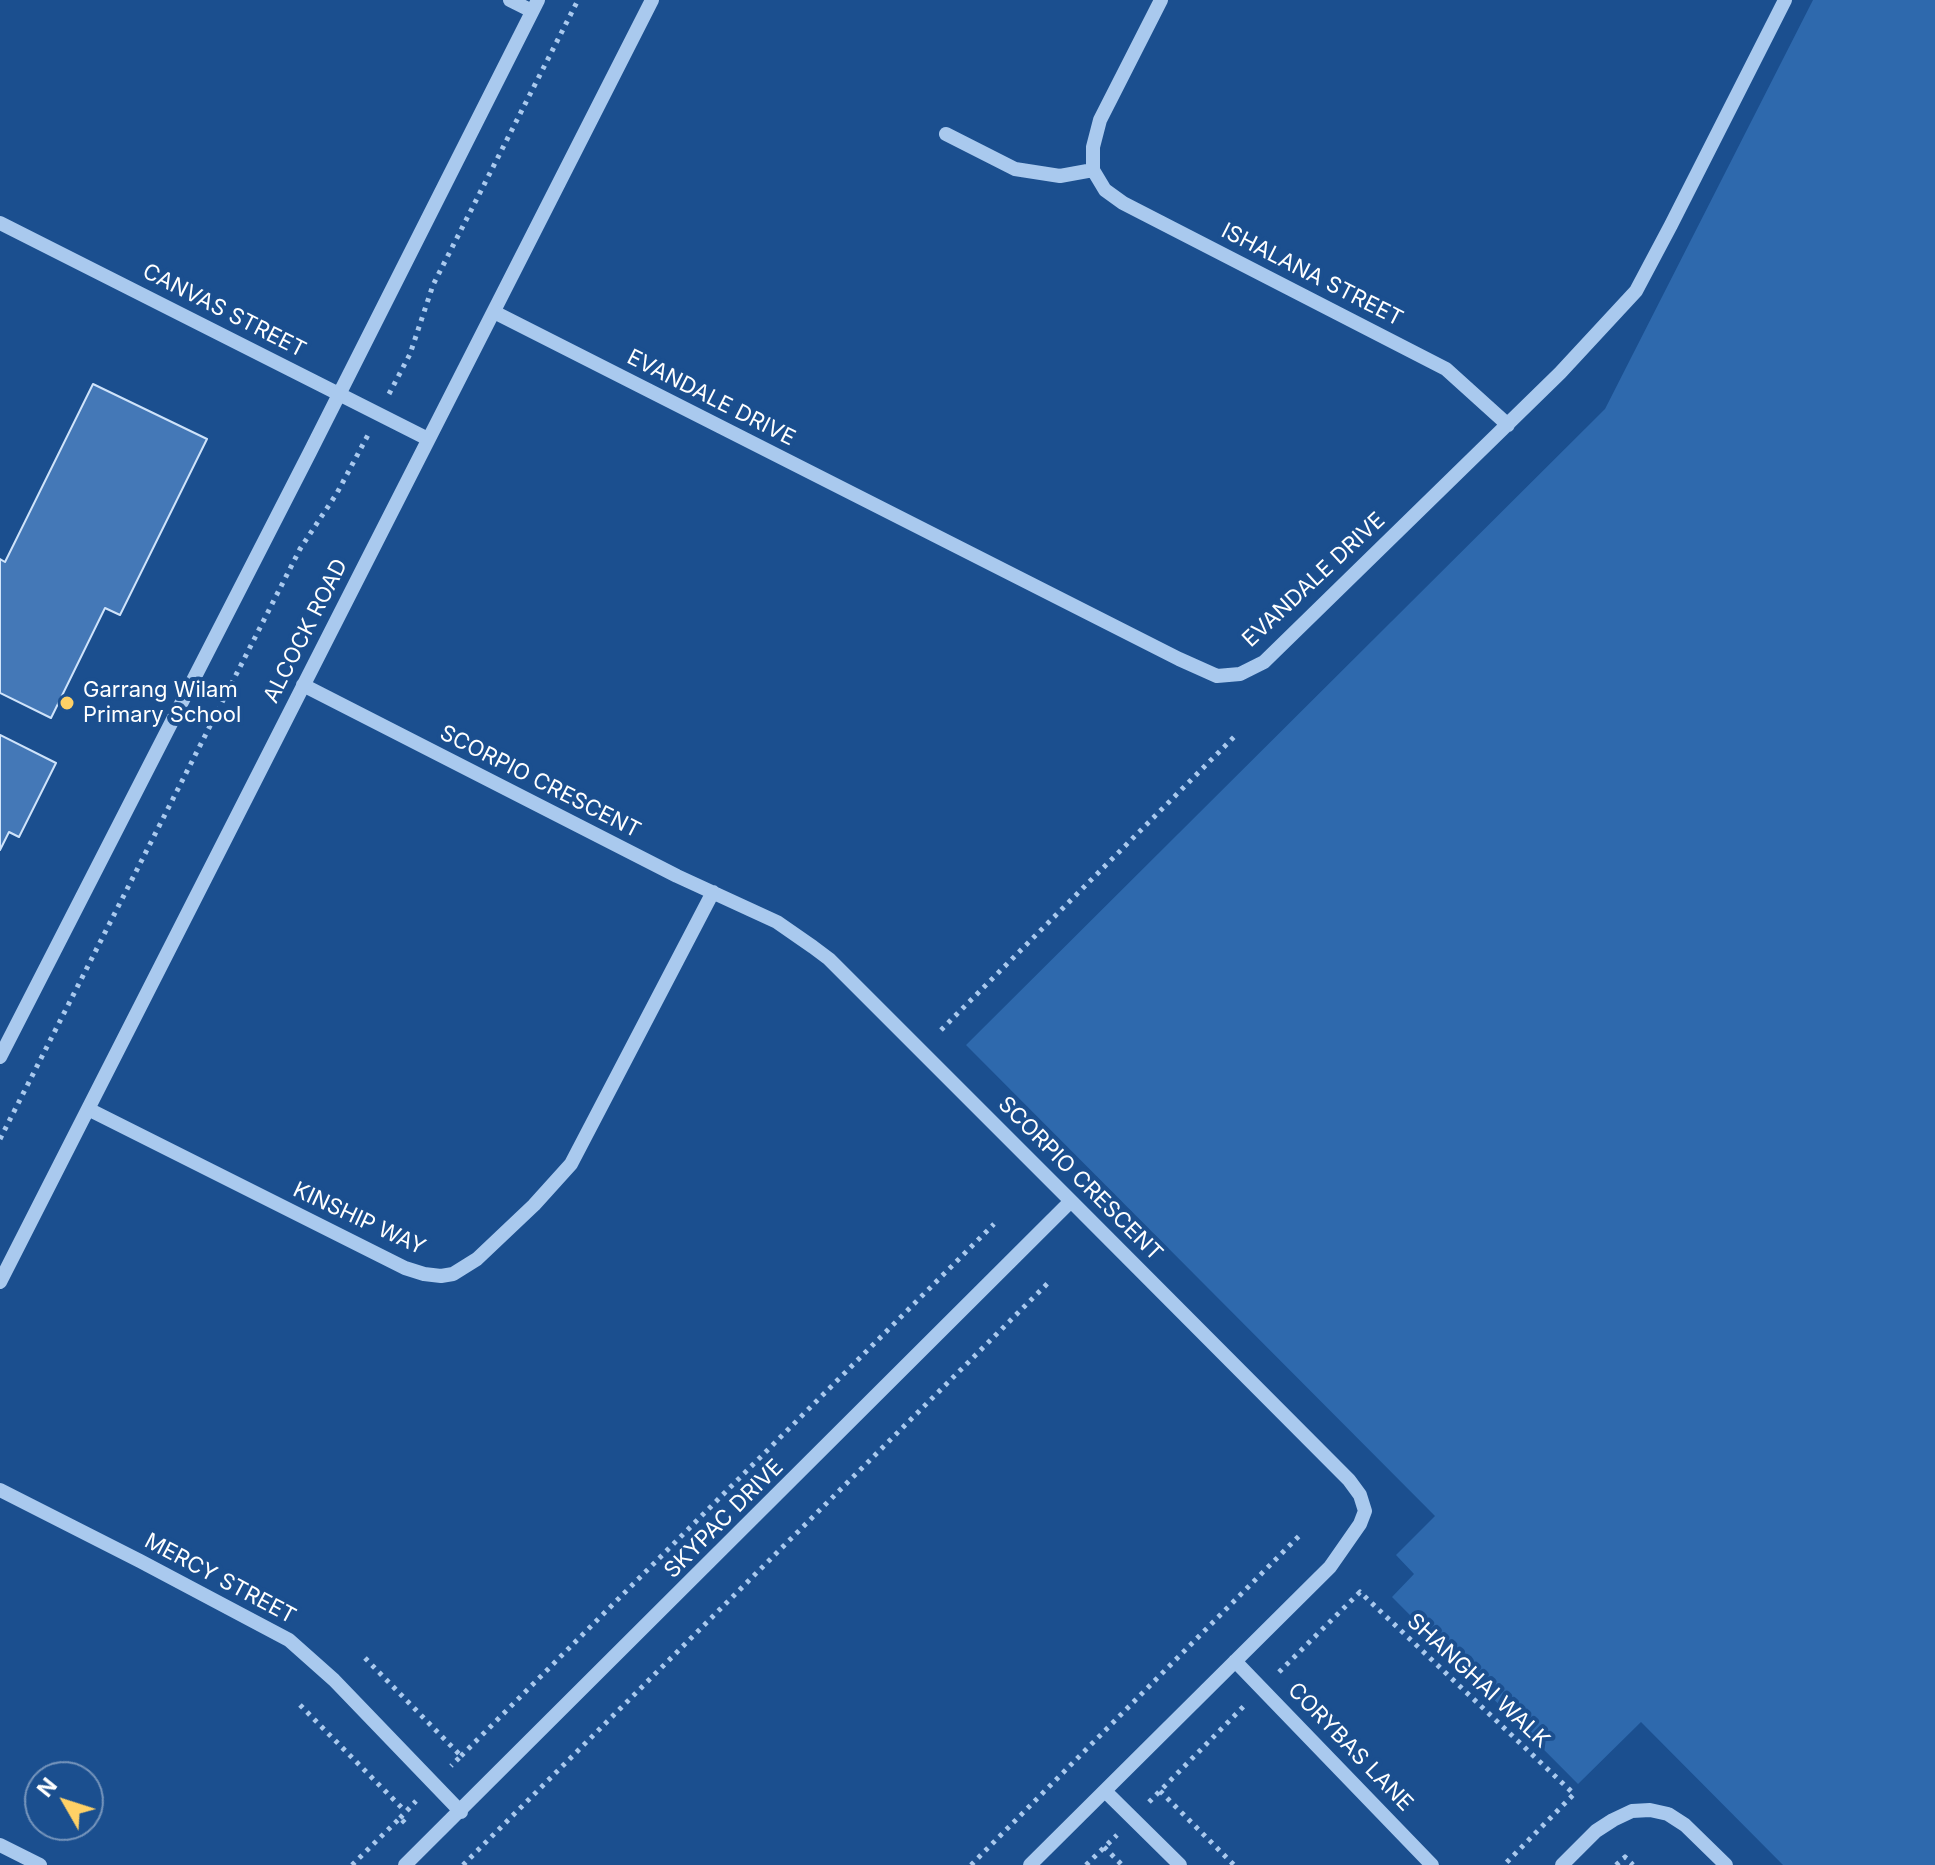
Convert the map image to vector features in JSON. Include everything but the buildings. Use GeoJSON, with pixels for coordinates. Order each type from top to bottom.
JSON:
{"type":"FeatureCollection","features":[{"type":"Feature","properties":{"kind":"street"},"geometry":{"type":"LineString","coordinates":[[0,1057],[535,6],[510,0]]}},
{"type":"Feature","properties":{"kind":"street","name":"ALCOCK ROAD"},"geometry":{"type":"LineString","coordinates":[[0,1282],[652,0]]}},
{"type":"Feature","properties":{"kind":"street"},"geometry":{"type":"LineString","coordinates":[[946,134],[1015,169],[1060,176],[1093,170],[1093,147],[1100,120],[1161,0]]}},
{"type":"Feature","properties":{"kind":"street","name":"EVANDALE DRIVE"},"geometry":{"type":"LineString","coordinates":[[494,312],[1217,676],[1240,674],[1264,662],[1508,425],[1636,291],[1785,0]]}},
{"type":"Feature","properties":{"kind":"street","name":"ISHALANA STREET"},"geometry":{"type":"LineString","coordinates":[[1093,170],[1105,190],[1123,203],[1446,369],[1508,425]]}},
{"type":"Feature","properties":{"kind":"street","name":"CANVAS STREET"},"geometry":{"type":"LineString","coordinates":[[0,223],[428,439]]}},
{"type":"Feature","properties":{"kind":"street","name":"SCORPIO CRESCENT"},"geometry":{"type":"LineString","coordinates":[[303,685],[677,876],[777,922],[829,959],[1349,1480],[1360,1495],[1365,1511],[1360,1524],[1330,1567],[1030,1865]]}},
{"type":"Feature","properties":{"kind":"street","name":"KINSHIP WAY"},"geometry":{"type":"LineString","coordinates":[[88,1109],[405,1268],[424,1274],[453,1274],[477,1259],[534,1205],[571,1164],[713,892]]}},
{"type":"Feature","properties":{"kind":"street","name":"SKYPAC DRIVE"},"geometry":{"type":"LineString","coordinates":[[405,1865],[1071,1201]]}},
{"type":"Feature","properties":{"kind":"street","name":"MERCY STREET"},"geometry":{"type":"LineString","coordinates":[[0,1490],[289,1640],[334,1680],[461,1812]]}},
{"type":"Feature","properties":{"kind":"street","name":"CORYBAS LANE"},"geometry":{"type":"LineString","coordinates":[[1235,1661],[1432,1865]]}},
{"type":"Feature","properties":{"kind":"street"},"geometry":{"type":"LineString","coordinates":[[1105,1791],[1180,1865]]}},
{"type":"Feature","properties":{"kind":"street"},"geometry":{"type":"LineString","coordinates":[[1562,1865],[1596,1831],[1613,1820],[1632,1811],[1650,1810],[1668,1814],[1685,1825],[1726,1865]]}},
{"type":"Feature","properties":{"kind":"street"},"geometry":{"type":"LineString","coordinates":[[0,1845],[40,1865]]}},
{"type":"Feature","properties":{"kind":"path"},"geometry":{"type":"LineString","coordinates":[[0,1139],[300,549],[337,493],[410,354],[433,285],[578,0]]}},
{"type":"Feature","properties":{"kind":"path"},"geometry":{"type":"LineString","coordinates":[[941,1030],[1237,734]]}},
{"type":"Feature","properties":{"kind":"path"},"geometry":{"type":"LineString","coordinates":[[461,1756],[994,1224]]}},
{"type":"Feature","properties":{"kind":"path"},"geometry":{"type":"LineString","coordinates":[[463,1865],[1051,1280]]}},
{"type":"Feature","properties":{"kind":"path"},"geometry":{"type":"LineString","coordinates":[[971,1865],[1299,1536]]}},
{"type":"Feature","properties":{"kind":"path","name":"SHANGHAI WALK"},"geometry":{"type":"LineString","coordinates":[[1263,1688],[1360,1592],[1574,1794],[1504,1865]]}},
{"type":"Feature","properties":{"kind":"path"},"geometry":{"type":"LineString","coordinates":[[1086,1865],[1263,1688]]}},
{"type":"Feature","properties":{"kind":"path"},"geometry":{"type":"LineString","coordinates":[[300,1705],[405,1811]]}},
{"type":"Feature","properties":{"kind":"path"},"geometry":{"type":"LineString","coordinates":[[1160,1791],[1234,1865]]}},
{"type":"Feature","properties":{"kind":"path"},"geometry":{"type":"LineString","coordinates":[[1104,1847],[1122,1865]]}},
{"type":"Feature","properties":{"kind":"path"},"geometry":{"type":"LineString","coordinates":[[1616,1865],[1625,1857],[1633,1865]]}},
{"type":"Feature","properties":{"kind":"shaded area"},"geometry":{"type":"Polygon","coordinates":[[[1813,0],[1935,0],[1935,1865],[1783,1865],[1641,1722],[1578,1784],[1392,1597],[1414,1574],[1396,1555],[1435,1516],[966,1045],[1605,409],[1813,0]]]}},
{"type":"Feature","properties":{"kind":"place","name":"Garrang Wilam Primary School"},"geometry":{"type":"Point","coordinates":[67,703]}}]}
